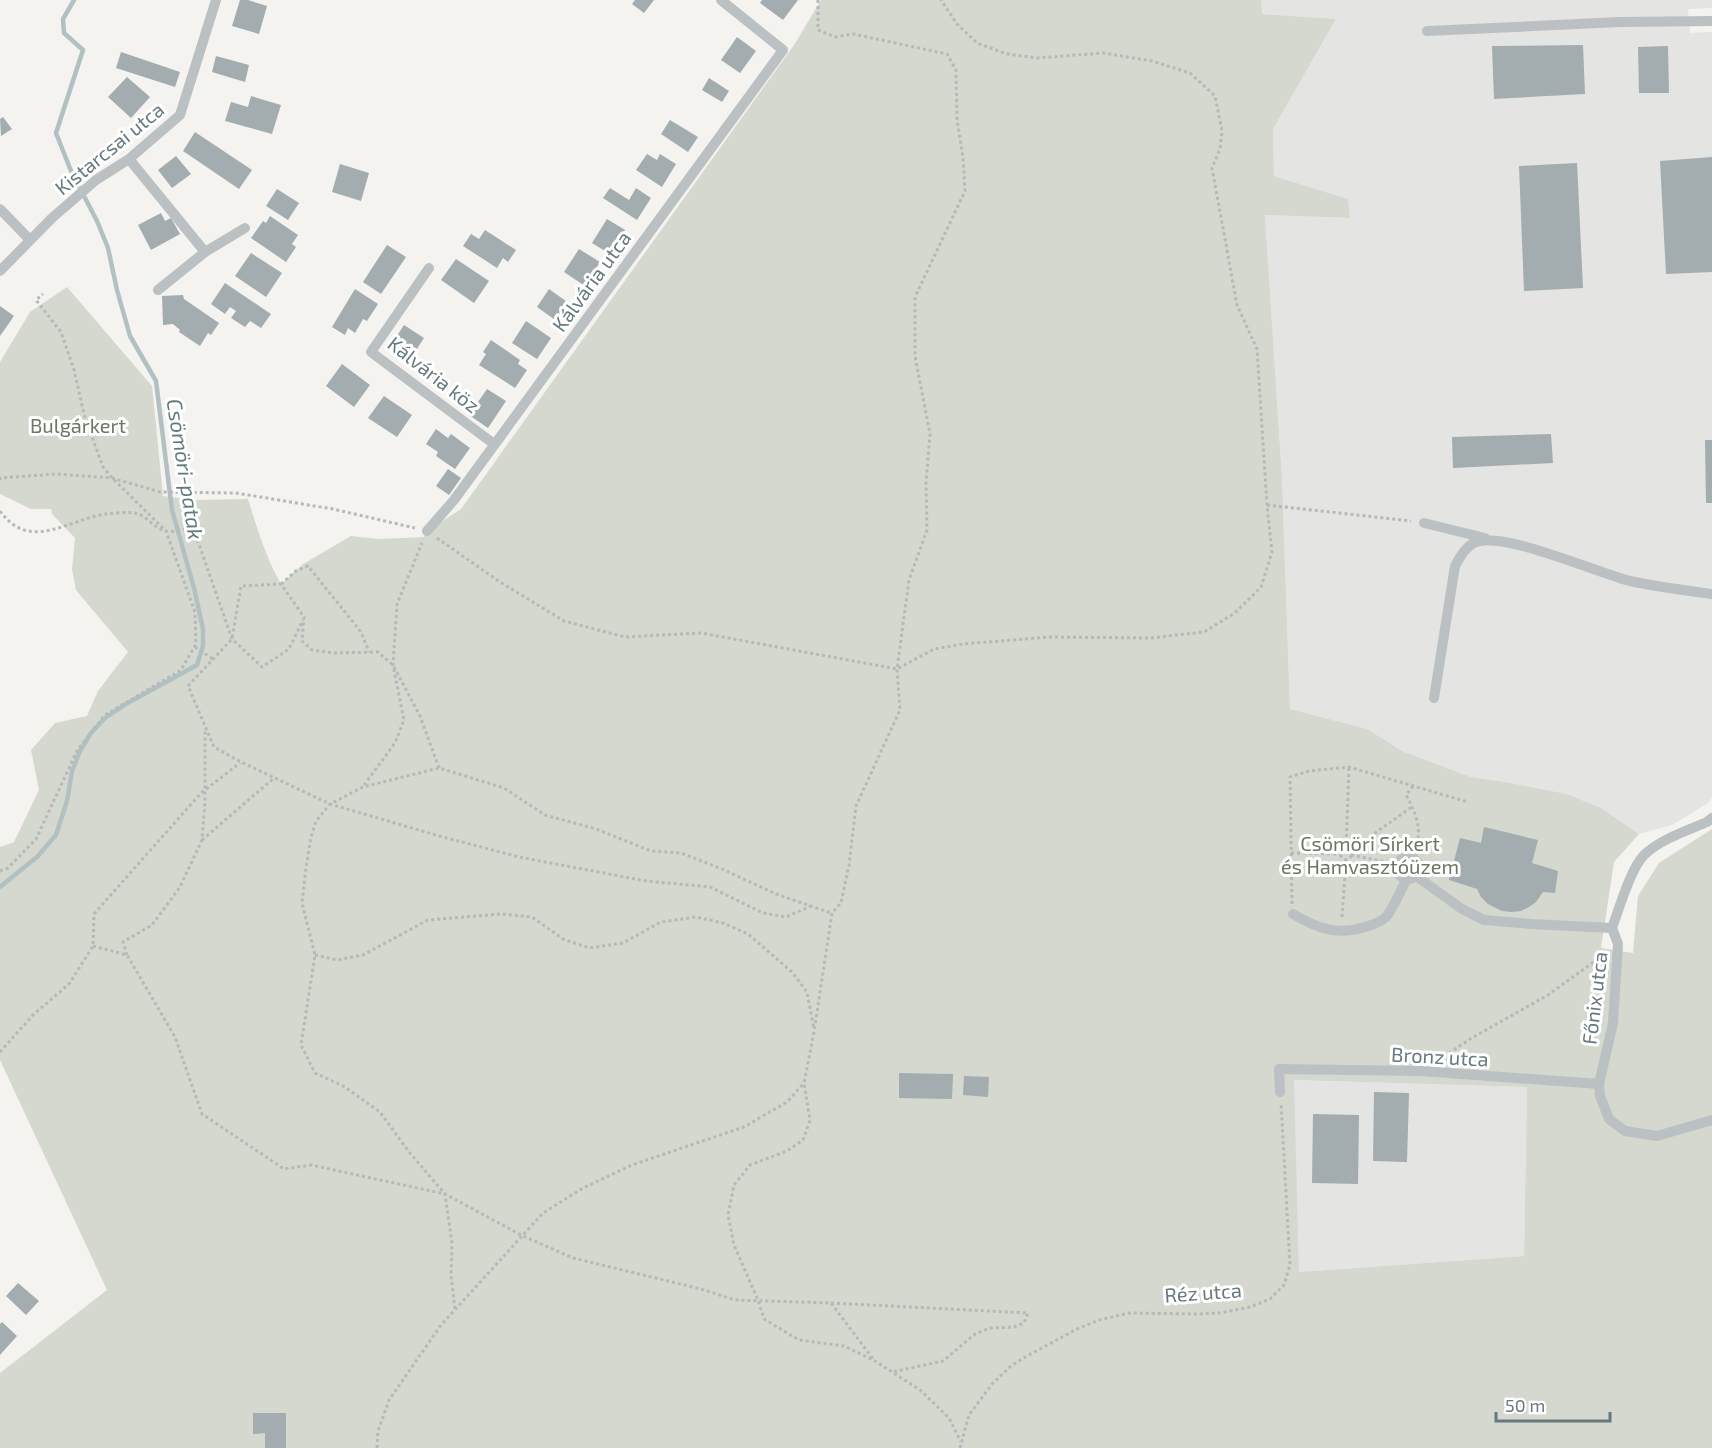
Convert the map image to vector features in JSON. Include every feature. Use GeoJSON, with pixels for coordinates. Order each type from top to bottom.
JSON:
{"type":"FeatureCollection","features":[{"type":"Feature","properties":{"kind":"street","name":"Kistarcsai utca"},"geometry":{"type":"LineString","coordinates":[[0,271],[51,218],[96,180],[129,159],[180,115],[216,0]]}},
{"type":"Feature","properties":{"kind":"street","name":"Kálvária utca"},"geometry":{"type":"LineString","coordinates":[[427,531],[454,500],[783,50],[721,0]]}},
{"type":"Feature","properties":{"kind":"street"},"geometry":{"type":"LineString","coordinates":[[1426,31],[1620,22],[1712,21]]}},
{"type":"Feature","properties":{"kind":"street"},"geometry":{"type":"LineString","coordinates":[[129,159],[205,252]]}},
{"type":"Feature","properties":{"kind":"street"},"geometry":{"type":"LineString","coordinates":[[0,209],[30,240]]}},
{"type":"Feature","properties":{"kind":"street"},"geometry":{"type":"LineString","coordinates":[[158,290],[205,252],[245,228]]}},
{"type":"Feature","properties":{"kind":"street","name":"Kálvária köz"},"geometry":{"type":"LineString","coordinates":[[429,268],[371,351],[494,444]]}},
{"type":"Feature","properties":{"kind":"street"},"geometry":{"type":"LineString","coordinates":[[1424,523],[1543,551],[1602,573],[1632,581],[1712,594]]}},
{"type":"Feature","properties":{"kind":"street"},"geometry":{"type":"LineString","coordinates":[[1434,698],[1455,566],[1464,550],[1475,542],[1491,540]]}},
{"type":"Feature","properties":{"kind":"street","name":"Főnix utca"},"geometry":{"type":"LineString","coordinates":[[1712,818],[1664,841],[1643,856],[1628,883],[1612,928],[1618,944],[1612,1023],[1599,1084],[1600,1096],[1609,1119],[1624,1131],[1657,1136],[1712,1120]]}},
{"type":"Feature","properties":{"kind":"street"},"geometry":{"type":"LineString","coordinates":[[1293,915],[1319,928],[1342,931],[1373,925],[1385,917],[1411,878],[1420,870],[1419,862],[1414,857],[1407,856],[1398,864],[1397,871],[1401,876],[1411,878],[1484,920],[1612,928]]}},
{"type":"Feature","properties":{"kind":"street","name":"Bronz utca"},"geometry":{"type":"LineString","coordinates":[[1280,1092],[1279,1069],[1421,1071],[1599,1084]]}},
{"type":"Feature","properties":{"kind":"path"},"geometry":{"type":"LineString","coordinates":[[818,0],[818,30],[835,37],[853,34],[947,54],[956,70],[957,118],[965,191],[915,297],[915,356],[930,434],[926,483],[927,530],[909,580],[897,669],[900,710],[856,807],[849,865],[841,903],[832,913],[804,1083],[810,1120],[803,1140],[787,1151],[750,1165],[734,1185],[729,1215],[734,1245],[764,1318],[799,1340],[844,1346],[875,1361],[920,1390],[949,1418],[961,1442]]}},
{"type":"Feature","properties":{"kind":"path"},"geometry":{"type":"LineString","coordinates":[[0,479],[57,474],[112,478],[160,492],[247,494],[333,509],[427,531],[500,582],[564,621],[625,637],[701,633],[897,669],[934,649],[963,644],[1050,637],[1150,638],[1204,632],[1235,613],[1261,587],[1272,552],[1257,349],[1237,305],[1212,168],[1220,149],[1222,131],[1215,96],[1190,73],[1152,61],[1103,54],[1037,58],[1007,54],[977,43],[957,24],[941,0]]}},
{"type":"Feature","properties":{"kind":"path"},"geometry":{"type":"LineString","coordinates":[[0,871],[8,868],[36,839],[77,751],[105,715],[181,670],[197,648],[195,612],[166,531],[103,467],[85,418],[74,370],[61,332],[36,300],[43,294]]}},
{"type":"Feature","properties":{"kind":"path"},"geometry":{"type":"LineString","coordinates":[[1267,505],[1424,523]]}},
{"type":"Feature","properties":{"kind":"path"},"geometry":{"type":"LineString","coordinates":[[0,511],[6,519],[22,530],[34,532],[54,530],[105,514],[136,513],[166,531],[193,527],[232,639],[262,667],[289,649],[304,617]]}},
{"type":"Feature","properties":{"kind":"path"},"geometry":{"type":"LineString","coordinates":[[363,787],[395,743],[404,720],[393,665],[397,603],[427,531]]}},
{"type":"Feature","properties":{"kind":"path"},"geometry":{"type":"LineString","coordinates":[[369,652],[361,632],[308,566],[296,571],[281,584],[241,586],[232,639],[188,686],[214,747],[330,804],[519,857],[646,881],[710,887],[763,912],[786,917],[811,906]]}},
{"type":"Feature","properties":{"kind":"path"},"geometry":{"type":"LineString","coordinates":[[281,584],[304,617],[302,641],[312,650],[333,653],[378,652],[393,665],[420,716],[439,768]]}},
{"type":"Feature","properties":{"kind":"path"},"geometry":{"type":"LineString","coordinates":[[197,648],[213,659]]}},
{"type":"Feature","properties":{"kind":"path"},"geometry":{"type":"LineString","coordinates":[[206,726],[202,840],[180,887],[152,925],[123,942],[127,955],[175,1037],[202,1114],[284,1169],[310,1165],[445,1194],[523,1236],[573,1258],[701,1289],[735,1300],[1029,1313],[1024,1323],[1014,1327],[990,1328],[975,1335],[943,1361],[892,1372]]}},
{"type":"Feature","properties":{"kind":"path"},"geometry":{"type":"LineString","coordinates":[[0,1052],[33,1015],[69,984],[93,946],[94,914],[205,790],[241,762]]}},
{"type":"Feature","properties":{"kind":"path"},"geometry":{"type":"LineString","coordinates":[[1349,767],[1346,849],[1350,853],[1398,864]]}},
{"type":"Feature","properties":{"kind":"path"},"geometry":{"type":"LineString","coordinates":[[1293,915],[1290,777],[1309,771],[1349,767],[1468,802]]}},
{"type":"Feature","properties":{"kind":"path"},"geometry":{"type":"LineString","coordinates":[[455,1309],[451,1276],[452,1243],[445,1194],[409,1152],[380,1112],[345,1087],[315,1073],[301,1045],[315,955],[302,903],[311,837],[316,821],[330,804],[363,787],[439,768],[504,788],[545,815],[596,829],[651,851],[681,853],[776,894],[832,913]]}},
{"type":"Feature","properties":{"kind":"path"},"geometry":{"type":"LineString","coordinates":[[202,840],[274,778]]}},
{"type":"Feature","properties":{"kind":"path"},"geometry":{"type":"LineString","coordinates":[[1413,786],[1406,795],[1413,806],[1419,831],[1419,842],[1414,857]]}},
{"type":"Feature","properties":{"kind":"path"},"geometry":{"type":"LineString","coordinates":[[1342,931],[1346,860],[1350,853],[1413,806]]}},
{"type":"Feature","properties":{"kind":"path"},"geometry":{"type":"LineString","coordinates":[[1291,853],[1340,854],[1346,849]]}},
{"type":"Feature","properties":{"kind":"path"},"geometry":{"type":"LineString","coordinates":[[1340,854],[1346,860]]}},
{"type":"Feature","properties":{"kind":"path"},"geometry":{"type":"LineString","coordinates":[[315,955],[337,960],[363,955],[428,920],[500,914],[532,916],[563,939],[590,948],[623,943],[661,922],[696,917],[723,923],[748,934],[792,972],[807,992],[814,1032]]}},
{"type":"Feature","properties":{"kind":"path"},"geometry":{"type":"LineString","coordinates":[[1421,1071],[1470,1039],[1548,995],[1618,944]]}},
{"type":"Feature","properties":{"kind":"path"},"geometry":{"type":"LineString","coordinates":[[93,946],[127,955]]}},
{"type":"Feature","properties":{"kind":"path"},"geometry":{"type":"LineString","coordinates":[[377,1448],[378,1431],[389,1400],[441,1325],[543,1213],[583,1188],[632,1165],[744,1127],[788,1102],[804,1083]]}},
{"type":"Feature","properties":{"kind":"path","name":"Réz utca"},"geometry":{"type":"LineString","coordinates":[[960,1448],[969,1414],[992,1384],[1011,1366],[1077,1329],[1099,1320],[1129,1313],[1220,1313],[1250,1307],[1270,1299],[1284,1285],[1290,1265],[1280,1092]]}},
{"type":"Feature","properties":{"kind":"path"},"geometry":{"type":"LineString","coordinates":[[831,1303],[875,1361]]}},
{"type":"Feature","properties":{"kind":"shaded area"},"geometry":{"type":"Polygon","coordinates":[[[1261,0],[1712,0],[1712,8],[1688,9],[1690,33],[1712,32],[1712,798],[1708,803],[1672,825],[1639,834],[1601,808],[1567,794],[1471,777],[1402,751],[1366,729],[1290,709],[1282,478],[1265,215],[1350,218],[1348,199],[1274,176],[1273,129],[1336,19],[1261,14],[1261,0]]]}},
{"type":"Feature","properties":{"kind":"shaded area"},"geometry":{"type":"Polygon","coordinates":[[[1293,1080],[1527,1087],[1524,1256],[1299,1272],[1293,1080]]]}},
{"type":"Feature","properties":{"kind":"green space","name":"Bulgárkert"},"geometry":{"type":"Polygon","coordinates":[[[821,0],[1261,0],[1262,14],[1336,19],[1273,129],[1274,176],[1348,199],[1350,218],[1265,215],[1282,478],[1290,709],[1367,729],[1402,751],[1471,777],[1567,794],[1601,808],[1639,834],[1614,862],[1601,948],[1633,953],[1638,896],[1659,863],[1712,829],[1712,1448],[0,1448],[0,1373],[107,1290],[0,1060],[0,847],[14,842],[39,790],[31,750],[55,723],[87,716],[98,691],[128,652],[76,590],[72,569],[75,538],[52,514],[51,509],[31,509],[0,494],[0,362],[30,312],[67,287],[152,386],[163,496],[195,500],[248,499],[266,553],[281,584],[303,564],[351,536],[379,539],[424,537],[427,531],[461,509],[794,45],[821,0]],[[1294,1080],[1299,1272],[1524,1256],[1527,1087],[1294,1080]]]}},
{"type":"Feature","properties":{"kind":"building"},"geometry":{"type":"Polygon","coordinates":[[[240,0],[267,6],[259,34],[232,26],[240,0]]]}},
{"type":"Feature","properties":{"kind":"building"},"geometry":{"type":"Polygon","coordinates":[[[635,0],[654,0],[644,13],[632,4],[635,0]]]}},
{"type":"Feature","properties":{"kind":"building"},"geometry":{"type":"Polygon","coordinates":[[[762,0],[798,0],[783,20],[760,3],[762,0]]]}},
{"type":"Feature","properties":{"kind":"building"},"geometry":{"type":"Polygon","coordinates":[[[737,37],[756,51],[740,73],[721,60],[737,37]]]}},
{"type":"Feature","properties":{"kind":"building"},"geometry":{"type":"Polygon","coordinates":[[[1583,45],[1585,94],[1494,99],[1492,46],[1583,45]]]}},
{"type":"Feature","properties":{"kind":"building"},"geometry":{"type":"Polygon","coordinates":[[[1668,46],[1669,93],[1639,93],[1638,47],[1668,46]]]}},
{"type":"Feature","properties":{"kind":"building"},"geometry":{"type":"Polygon","coordinates":[[[121,52],[180,72],[175,87],[116,68],[121,52]]]}},
{"type":"Feature","properties":{"kind":"building"},"geometry":{"type":"Polygon","coordinates":[[[216,56],[249,65],[245,82],[212,72],[216,56]]]}},
{"type":"Feature","properties":{"kind":"building"},"geometry":{"type":"Polygon","coordinates":[[[127,77],[150,97],[131,118],[108,97],[127,77]]]}},
{"type":"Feature","properties":{"kind":"building"},"geometry":{"type":"Polygon","coordinates":[[[709,78],[729,91],[722,102],[702,90],[709,78]]]}},
{"type":"Feature","properties":{"kind":"building"},"geometry":{"type":"Polygon","coordinates":[[[251,96],[281,105],[272,134],[225,121],[231,102],[248,107],[251,96]]]}},
{"type":"Feature","properties":{"kind":"building"},"geometry":{"type":"Polygon","coordinates":[[[3,117],[12,129],[1,136],[0,119],[3,117]]]}},
{"type":"Feature","properties":{"kind":"building"},"geometry":{"type":"Polygon","coordinates":[[[670,120],[698,137],[688,152],[661,134],[670,120]]]}},
{"type":"Feature","properties":{"kind":"building"},"geometry":{"type":"Polygon","coordinates":[[[195,132],[252,170],[239,189],[183,151],[195,132]]]}},
{"type":"Feature","properties":{"kind":"building"},"geometry":{"type":"Polygon","coordinates":[[[647,154],[657,160],[660,154],[676,164],[662,187],[636,170],[647,154]]]}},
{"type":"Feature","properties":{"kind":"building"},"geometry":{"type":"Polygon","coordinates":[[[176,156],[191,174],[172,188],[158,170],[176,156]]]}},
{"type":"Feature","properties":{"kind":"building"},"geometry":{"type":"Polygon","coordinates":[[[1712,157],[1712,272],[1666,274],[1660,161],[1712,157]]]}},
{"type":"Feature","properties":{"kind":"building"},"geometry":{"type":"Polygon","coordinates":[[[1577,163],[1583,288],[1524,291],[1519,166],[1577,163]]]}},
{"type":"Feature","properties":{"kind":"building"},"geometry":{"type":"Polygon","coordinates":[[[340,164],[369,173],[361,201],[332,192],[340,164]]]}},
{"type":"Feature","properties":{"kind":"building"},"geometry":{"type":"Polygon","coordinates":[[[610,188],[629,200],[636,188],[651,198],[637,220],[603,198],[610,188]]]}},
{"type":"Feature","properties":{"kind":"building"},"geometry":{"type":"Polygon","coordinates":[[[277,189],[299,203],[288,220],[266,206],[277,189]]]}},
{"type":"Feature","properties":{"kind":"building"},"geometry":{"type":"Polygon","coordinates":[[[161,213],[165,221],[171,218],[180,234],[151,250],[138,225],[161,213]]]}},
{"type":"Feature","properties":{"kind":"building"},"geometry":{"type":"Polygon","coordinates":[[[270,216],[298,235],[292,244],[296,247],[286,262],[251,238],[263,221],[266,223],[270,216]]]}},
{"type":"Feature","properties":{"kind":"building"},"geometry":{"type":"Polygon","coordinates":[[[607,219],[625,230],[610,254],[592,243],[607,219]]]}},
{"type":"Feature","properties":{"kind":"building"},"geometry":{"type":"Polygon","coordinates":[[[485,230],[516,250],[508,262],[503,258],[497,268],[463,246],[471,234],[479,239],[485,230]]]}},
{"type":"Feature","properties":{"kind":"building"},"geometry":{"type":"Polygon","coordinates":[[[387,245],[406,257],[381,294],[363,282],[387,245]]]}},
{"type":"Feature","properties":{"kind":"building"},"geometry":{"type":"Polygon","coordinates":[[[579,249],[600,262],[585,286],[564,272],[579,249]]]}},
{"type":"Feature","properties":{"kind":"building"},"geometry":{"type":"Polygon","coordinates":[[[251,253],[282,273],[266,297],[235,276],[251,253]]]}},
{"type":"Feature","properties":{"kind":"building"},"geometry":{"type":"Polygon","coordinates":[[[456,259],[489,281],[474,303],[441,280],[456,259]]]}},
{"type":"Feature","properties":{"kind":"building"},"geometry":{"type":"Polygon","coordinates":[[[225,283],[271,314],[261,328],[250,321],[245,327],[231,318],[236,311],[230,307],[225,314],[211,304],[225,283]]]}},
{"type":"Feature","properties":{"kind":"building"},"geometry":{"type":"Polygon","coordinates":[[[355,289],[378,304],[367,321],[363,319],[355,333],[348,328],[345,335],[332,327],[355,289]]]}},
{"type":"Feature","properties":{"kind":"building"},"geometry":{"type":"Polygon","coordinates":[[[549,289],[570,304],[558,322],[537,307],[549,289]]]}},
{"type":"Feature","properties":{"kind":"building"},"geometry":{"type":"Polygon","coordinates":[[[183,295],[184,299],[219,323],[211,335],[208,333],[200,346],[179,332],[180,330],[173,324],[163,325],[162,296],[183,295]]]}},
{"type":"Feature","properties":{"kind":"building"},"geometry":{"type":"Polygon","coordinates":[[[0,306],[14,316],[0,336],[0,306]]]}},
{"type":"Feature","properties":{"kind":"building"},"geometry":{"type":"Polygon","coordinates":[[[526,321],[551,338],[537,359],[512,343],[526,321]]]}},
{"type":"Feature","properties":{"kind":"building"},"geometry":{"type":"Polygon","coordinates":[[[404,325],[424,338],[409,361],[389,348],[404,325]]]}},
{"type":"Feature","properties":{"kind":"building"},"geometry":{"type":"Polygon","coordinates":[[[491,340],[520,360],[518,364],[527,370],[515,388],[479,365],[486,354],[483,352],[491,340]]]}},
{"type":"Feature","properties":{"kind":"building"},"geometry":{"type":"Polygon","coordinates":[[[342,364],[370,385],[354,407],[326,386],[342,364]]]}},
{"type":"Feature","properties":{"kind":"building"},"geometry":{"type":"Polygon","coordinates":[[[487,389],[506,401],[488,428],[469,415],[487,389]]]}},
{"type":"Feature","properties":{"kind":"building"},"geometry":{"type":"Polygon","coordinates":[[[384,396],[412,415],[397,437],[368,418],[384,396]]]}},
{"type":"Feature","properties":{"kind":"building"},"geometry":{"type":"Polygon","coordinates":[[[436,429],[448,438],[451,434],[470,448],[455,469],[436,456],[438,452],[426,444],[436,429]]]}},
{"type":"Feature","properties":{"kind":"building"},"geometry":{"type":"Polygon","coordinates":[[[1551,434],[1553,463],[1453,468],[1452,437],[1551,434]]]}},
{"type":"Feature","properties":{"kind":"building"},"geometry":{"type":"Polygon","coordinates":[[[1705,440],[1712,440],[1712,503],[1706,503],[1705,440]]]}},
{"type":"Feature","properties":{"kind":"building"},"geometry":{"type":"Polygon","coordinates":[[[448,469],[461,478],[449,495],[436,486],[448,469]]]}},
{"type":"Feature","properties":{"kind":"building","name":"Csömöri Sírkert és Hamvasztóüzem"},"geometry":{"type":"Polygon","coordinates":[[[1484,827],[1538,840],[1532,863],[1558,871],[1555,893],[1543,892],[1536,902],[1521,911],[1502,911],[1488,904],[1477,889],[1449,880],[1460,838],[1481,843],[1484,827]]]}},
{"type":"Feature","properties":{"kind":"building"},"geometry":{"type":"Polygon","coordinates":[[[899,1073],[953,1074],[952,1099],[899,1098],[899,1073]]]}},
{"type":"Feature","properties":{"kind":"building"},"geometry":{"type":"Polygon","coordinates":[[[964,1076],[989,1077],[988,1097],[963,1095],[964,1076]]]}},
{"type":"Feature","properties":{"kind":"building"},"geometry":{"type":"Polygon","coordinates":[[[1374,1092],[1409,1093],[1407,1162],[1373,1161],[1374,1092]]]}},
{"type":"Feature","properties":{"kind":"building"},"geometry":{"type":"Polygon","coordinates":[[[1313,1114],[1359,1115],[1358,1184],[1312,1183],[1313,1114]]]}},
{"type":"Feature","properties":{"kind":"building"},"geometry":{"type":"Polygon","coordinates":[[[18,1283],[39,1301],[26,1315],[6,1296],[18,1283]]]}},
{"type":"Feature","properties":{"kind":"building"},"geometry":{"type":"Polygon","coordinates":[[[2,1322],[17,1336],[0,1355],[0,1324],[2,1322]]]}},
{"type":"Feature","properties":{"kind":"building"},"geometry":{"type":"Polygon","coordinates":[[[253,1413],[286,1413],[286,1448],[265,1448],[265,1433],[253,1434],[253,1413]]]}},
{"type":"Feature","properties":{"kind":"waterway","name":"Csömöri-patak"},"geometry":{"type":"LineString","coordinates":[[0,887],[37,857],[56,835],[67,801],[72,771],[91,733],[105,718],[126,704],[197,665],[203,646],[203,629],[194,588],[172,510],[156,381],[130,336],[108,248],[71,171],[56,133],[83,50],[64,33],[63,19],[74,0]]}}]}
